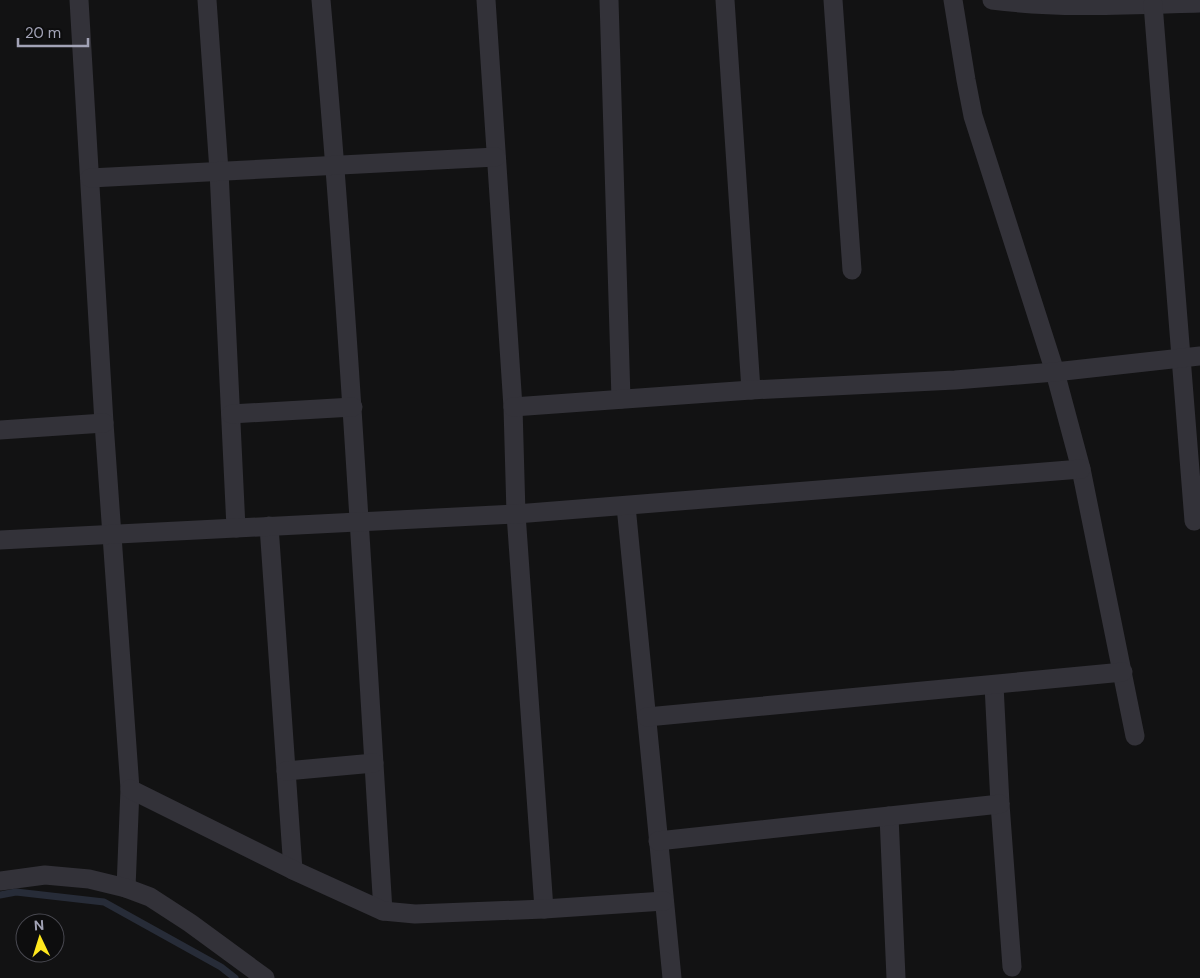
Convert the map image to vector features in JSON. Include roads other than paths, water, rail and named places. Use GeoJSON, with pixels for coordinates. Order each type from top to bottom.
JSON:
{"type":"FeatureCollection","features":[{"type":"Feature","properties":{"kind":"street"},"geometry":{"type":"LineString","coordinates":[[79,0],[104,423],[130,789],[126,888]]}},
{"type":"Feature","properties":{"kind":"street"},"geometry":{"type":"LineString","coordinates":[[207,0],[219,171],[236,528]]}},
{"type":"Feature","properties":{"kind":"street"},"geometry":{"type":"LineString","coordinates":[[322,0],[336,164],[353,407],[383,911]]}},
{"type":"Feature","properties":{"kind":"street"},"geometry":{"type":"LineString","coordinates":[[486,0],[513,407],[516,514],[544,909]]}},
{"type":"Feature","properties":{"kind":"street"},"geometry":{"type":"LineString","coordinates":[[609,0],[621,399]]}},
{"type":"Feature","properties":{"kind":"street"},"geometry":{"type":"LineString","coordinates":[[725,0],[751,390]]}},
{"type":"Feature","properties":{"kind":"street"},"geometry":{"type":"LineString","coordinates":[[833,0],[852,270]]}},
{"type":"Feature","properties":{"kind":"street"},"geometry":{"type":"LineString","coordinates":[[953,0],[973,116],[1056,372],[1081,469],[1135,736]]}},
{"type":"Feature","properties":{"kind":"street"},"geometry":{"type":"LineString","coordinates":[[992,0],[1059,6],[1200,3]]}},
{"type":"Feature","properties":{"kind":"street"},"geometry":{"type":"LineString","coordinates":[[1154,4],[1191,357],[1194,521]]}},
{"type":"Feature","properties":{"kind":"street"},"geometry":{"type":"LineString","coordinates":[[90,178],[496,157]]}},
{"type":"Feature","properties":{"kind":"street"},"geometry":{"type":"LineString","coordinates":[[513,407],[751,390],[955,380],[1056,372],[1191,357]]}},
{"type":"Feature","properties":{"kind":"street"},"geometry":{"type":"LineString","coordinates":[[231,414],[353,407]]}},
{"type":"Feature","properties":{"kind":"street"},"geometry":{"type":"LineString","coordinates":[[0,430],[104,423]]}},
{"type":"Feature","properties":{"kind":"street"},"geometry":{"type":"LineString","coordinates":[[0,540],[516,514],[1081,469]]}},
{"type":"Feature","properties":{"kind":"street"},"geometry":{"type":"LineString","coordinates":[[626,506],[672,978]]}},
{"type":"Feature","properties":{"kind":"street"},"geometry":{"type":"LineString","coordinates":[[269,526],[293,870]]}},
{"type":"Feature","properties":{"kind":"street"},"geometry":{"type":"LineString","coordinates":[[647,717],[1123,672]]}},
{"type":"Feature","properties":{"kind":"street"},"geometry":{"type":"LineString","coordinates":[[994,685],[1000,804],[1012,967]]}},
{"type":"Feature","properties":{"kind":"street"},"geometry":{"type":"LineString","coordinates":[[286,770],[374,763]]}},
{"type":"Feature","properties":{"kind":"street"},"geometry":{"type":"LineString","coordinates":[[130,789],[293,870],[383,911],[415,914],[544,909],[664,901]]}},
{"type":"Feature","properties":{"kind":"street"},"geometry":{"type":"LineString","coordinates":[[658,841],[1000,804]]}},
{"type":"Feature","properties":{"kind":"street"},"geometry":{"type":"LineString","coordinates":[[889,816],[896,978]]}},
{"type":"Feature","properties":{"kind":"street"},"geometry":{"type":"LineString","coordinates":[[0,882],[45,876],[89,879],[126,888],[150,897],[190,923],[265,978]]}},
{"type":"Feature","properties":{"kind":"waterway"},"geometry":{"type":"LineString","coordinates":[[0,895],[16,892],[104,902],[221,967],[235,978]]}}]}
